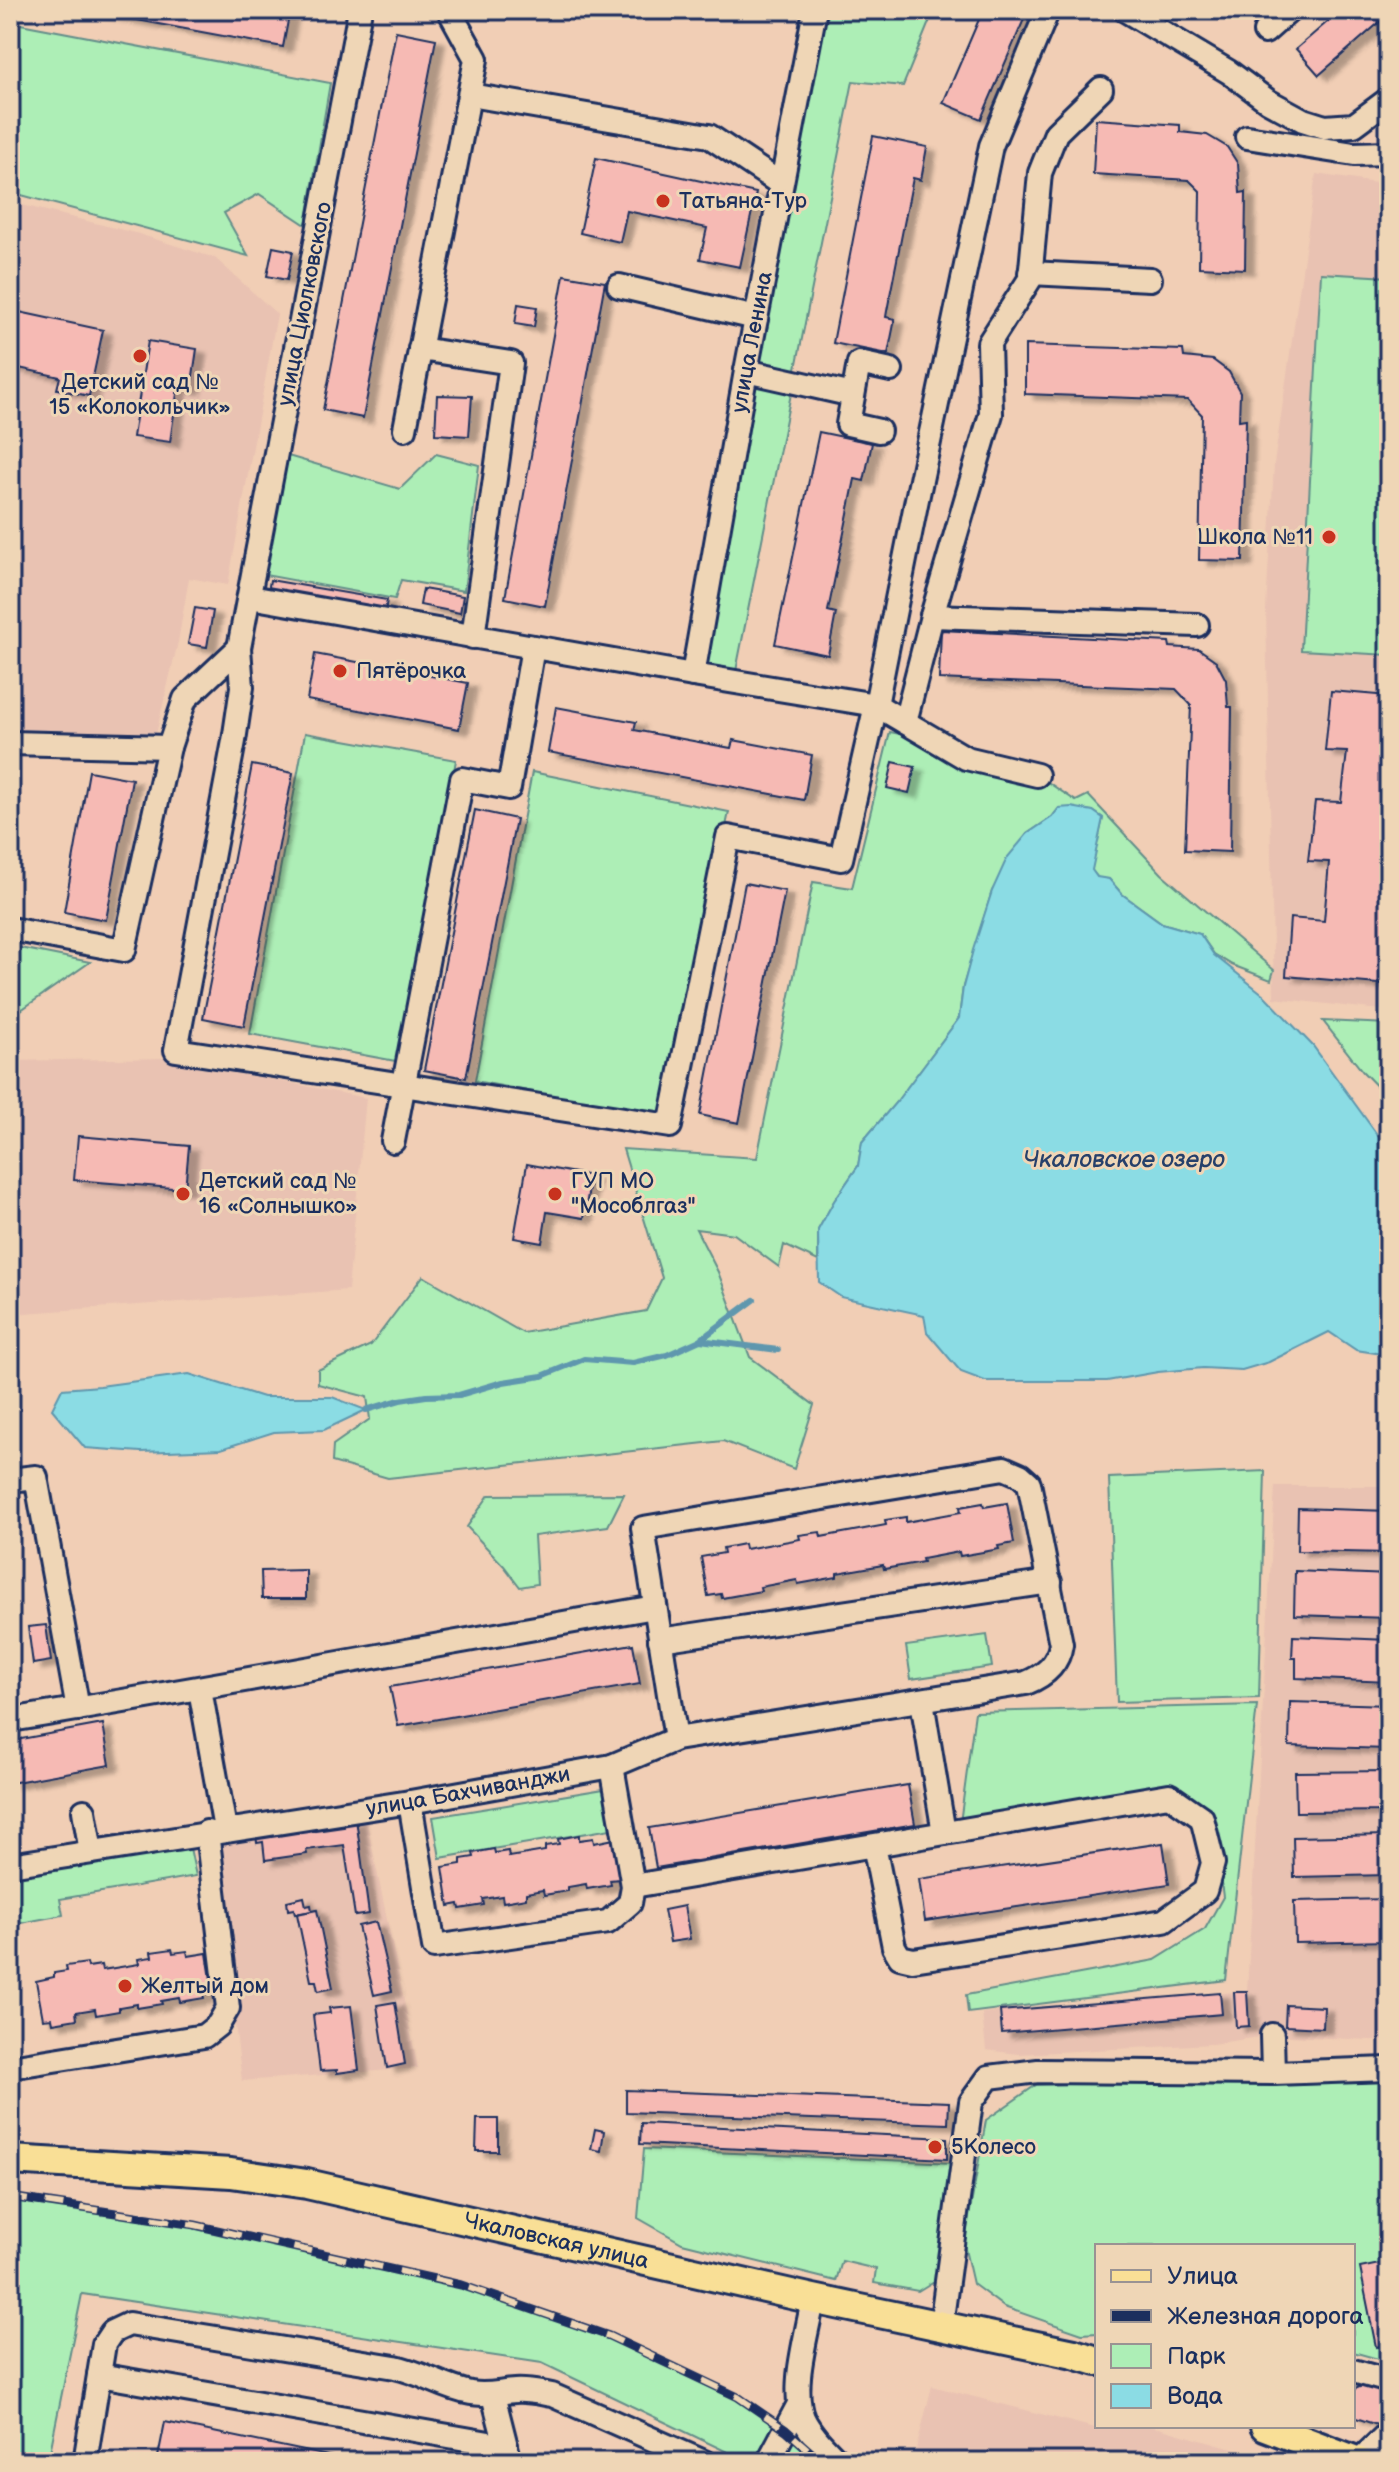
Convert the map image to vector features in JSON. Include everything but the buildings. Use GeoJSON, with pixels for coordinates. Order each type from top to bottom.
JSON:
{"type":"FeatureCollection","features":[{"type":"Feature","properties":{"kind":"main road","name":"Чкаловская улица"},"geometry":{"type":"LineString","coordinates":[[10,2160],[231,2173],[307,2184],[1095,2361]]}},
{"type":"Feature","properties":{"kind":"main road"},"geometry":{"type":"LineString","coordinates":[[1270,2428],[1359,2462]]}},
{"type":"Feature","properties":{"kind":"street","name":"улица Циолковского"},"geometry":{"type":"LineString","coordinates":[[360,10],[239,648],[242,687],[234,741],[176,1050],[403,1084]]}},
{"type":"Feature","properties":{"kind":"street"},"geometry":{"type":"LineString","coordinates":[[405,429],[476,59],[449,10]]}},
{"type":"Feature","properties":{"kind":"street","name":"улица Ленина"},"geometry":{"type":"LineString","coordinates":[[693,675],[746,371],[815,10]]}},
{"type":"Feature","properties":{"kind":"street"},"geometry":{"type":"LineString","coordinates":[[403,1084],[670,1126],[728,837],[841,859],[876,705],[991,146],[1048,10]]}},
{"type":"Feature","properties":{"kind":"street"},"geometry":{"type":"LineString","coordinates":[[1125,10],[1303,120],[1325,127],[1354,125],[1389,99]]}},
{"type":"Feature","properties":{"kind":"street"},"geometry":{"type":"LineString","coordinates":[[1265,32],[1290,10]]}},
{"type":"Feature","properties":{"kind":"street"},"geometry":{"type":"LineString","coordinates":[[905,722],[932,616],[991,414],[989,343],[1030,279],[1040,173],[1056,133],[1101,89]]}},
{"type":"Feature","properties":{"kind":"street"},"geometry":{"type":"LineString","coordinates":[[470,95],[709,136],[781,184]]}},
{"type":"Feature","properties":{"kind":"street"},"geometry":{"type":"LineString","coordinates":[[1247,137],[1354,154],[1389,153]]}},
{"type":"Feature","properties":{"kind":"street"},"geometry":{"type":"LineString","coordinates":[[1030,273],[1150,279]]}},
{"type":"Feature","properties":{"kind":"street"},"geometry":{"type":"LineString","coordinates":[[619,286],[756,318]]}},
{"type":"Feature","properties":{"kind":"street"},"geometry":{"type":"LineString","coordinates":[[420,349],[511,363],[473,637]]}},
{"type":"Feature","properties":{"kind":"street"},"geometry":{"type":"LineString","coordinates":[[879,431],[848,424],[859,363],[891,370]]}},
{"type":"Feature","properties":{"kind":"street"},"geometry":{"type":"LineString","coordinates":[[746,371],[853,395]]}},
{"type":"Feature","properties":{"kind":"street"},"geometry":{"type":"LineString","coordinates":[[250,597],[876,705],[966,758],[1037,775]]}},
{"type":"Feature","properties":{"kind":"street"},"geometry":{"type":"LineString","coordinates":[[932,616],[1197,625]]}},
{"type":"Feature","properties":{"kind":"street"},"geometry":{"type":"LineString","coordinates":[[393,1141],[462,779],[509,788],[533,647]]}},
{"type":"Feature","properties":{"kind":"street"},"geometry":{"type":"LineString","coordinates":[[10,929],[124,950],[169,747],[185,699],[239,648]]}},
{"type":"Feature","properties":{"kind":"street"},"geometry":{"type":"LineString","coordinates":[[10,743],[169,747]]}},
{"type":"Feature","properties":{"kind":"street","name":"улица Бахчиванджи"},"geometry":{"type":"LineString","coordinates":[[11,1860],[91,1852],[410,1802],[612,1766],[676,1739],[1026,1683],[1042,1676],[1054,1665],[1061,1644],[1029,1483],[1004,1468],[643,1528],[655,1607]]}},
{"type":"Feature","properties":{"kind":"street"},"geometry":{"type":"LineString","coordinates":[[10,1480],[36,1477],[78,1709]]}},
{"type":"Feature","properties":{"kind":"street"},"geometry":{"type":"LineString","coordinates":[[660,1640],[1050,1582]]}},
{"type":"Feature","properties":{"kind":"street"},"geometry":{"type":"LineString","coordinates":[[10,1720],[655,1607],[676,1739]]}},
{"type":"Feature","properties":{"kind":"street"},"geometry":{"type":"LineString","coordinates":[[10,2067],[204,2036],[218,2025],[228,2008],[216,1831],[200,1689]]}},
{"type":"Feature","properties":{"kind":"street"},"geometry":{"type":"LineString","coordinates":[[922,1701],[944,1833]]}},
{"type":"Feature","properties":{"kind":"street"},"geometry":{"type":"LineString","coordinates":[[410,1802],[434,1947],[608,1922],[630,1903],[633,1886],[612,1766]]}},
{"type":"Feature","properties":{"kind":"street"},"geometry":{"type":"LineString","coordinates":[[633,1886],[944,1833],[1169,1795],[1202,1818],[1213,1863],[1205,1891],[1164,1921],[913,1960],[900,1957],[894,1947],[874,1845]]}},
{"type":"Feature","properties":{"kind":"street"},"geometry":{"type":"LineString","coordinates":[[84,1811],[91,1852]]}},
{"type":"Feature","properties":{"kind":"street"},"geometry":{"type":"LineString","coordinates":[[1272,2035],[1273,2073]]}},
{"type":"Feature","properties":{"kind":"street"},"geometry":{"type":"LineString","coordinates":[[941,2326],[971,2102],[989,2077],[1038,2071],[1273,2073],[1389,2069]]}},
{"type":"Feature","properties":{"kind":"street"},"geometry":{"type":"LineString","coordinates":[[813,2299],[800,2374],[799,2404],[816,2438],[839,2462]]}},
{"type":"Feature","properties":{"kind":"street"},"geometry":{"type":"LineString","coordinates":[[85,2462],[106,2339],[112,2332],[129,2324],[416,2371],[450,2388],[493,2395],[533,2391],[552,2395],[704,2462]]}},
{"type":"Feature","properties":{"kind":"street"},"geometry":{"type":"LineString","coordinates":[[1355,2372],[1389,2381]]}},
{"type":"Feature","properties":{"kind":"street"},"geometry":{"type":"LineString","coordinates":[[99,2375],[508,2454],[493,2395]]}},
{"type":"Feature","properties":{"kind":"street"},"geometry":{"type":"LineString","coordinates":[[768,2462],[799,2404]]}},
{"type":"Feature","properties":{"kind":"street"},"geometry":{"type":"LineString","coordinates":[[1359,2462],[1389,2432]]}},
{"type":"Feature","properties":{"kind":"shaded area","name":"Школа №11"},"geometry":{"type":"Polygon","coordinates":[[[1316,174],[1389,185],[1389,1011],[1274,998],[1266,610],[1274,464],[1316,174]]]}},
{"type":"Feature","properties":{"kind":"shaded area","name":"Детский сад № 15 «Колокольчик»"},"geometry":{"type":"Polygon","coordinates":[[[10,202],[139,234],[215,258],[277,314],[228,585],[189,578],[178,642],[155,738],[10,730],[10,202]]]}},
{"type":"Feature","properties":{"kind":"shaded area","name":"Детский сад № 16 «Солнышко»"},"geometry":{"type":"Polygon","coordinates":[[[165,1058],[366,1098],[348,1290],[10,1314],[10,1061],[165,1058]]]}},
{"type":"Feature","properties":{"kind":"shaded area"},"geometry":{"type":"Polygon","coordinates":[[[1275,1486],[1389,1486],[1389,2041],[1272,2035],[1212,2044],[1018,2054],[986,2050],[982,2013],[1247,1991],[1275,1486]]]}},
{"type":"Feature","properties":{"kind":"shaded area"},"geometry":{"type":"Polygon","coordinates":[[[365,1813],[418,2068],[242,2081],[212,1838],[365,1813]]]}},
{"type":"Feature","properties":{"kind":"shaded area"},"geometry":{"type":"Polygon","coordinates":[[[932,2386],[1095,2428],[1158,2428],[1278,2462],[913,2462],[932,2386]]]}},
{"type":"Feature","properties":{"kind":"green space"},"geometry":{"type":"Polygon","coordinates":[[[824,10],[934,10],[903,86],[853,81],[736,671],[705,665],[824,10]]]}},
{"type":"Feature","properties":{"kind":"green space"},"geometry":{"type":"Polygon","coordinates":[[[10,22],[330,83],[306,225],[259,194],[224,213],[248,256],[10,192],[10,22]]]}},
{"type":"Feature","properties":{"kind":"green space"},"geometry":{"type":"Polygon","coordinates":[[[1321,273],[1389,277],[1389,655],[1301,650],[1321,273]]]}},
{"type":"Feature","properties":{"kind":"green space"},"geometry":{"type":"Polygon","coordinates":[[[436,454],[479,465],[464,591],[401,580],[395,599],[265,575],[288,456],[400,489],[436,454]]]}},
{"type":"Feature","properties":{"kind":"green space"},"geometry":{"type":"Polygon","coordinates":[[[890,732],[941,742],[1037,775],[1076,801],[1088,795],[1162,874],[1274,970],[1271,980],[1232,965],[1214,954],[1200,934],[1162,923],[1122,894],[1109,879],[1098,878],[1091,870],[1103,818],[1093,811],[1059,808],[1052,817],[1027,834],[992,891],[963,986],[959,1018],[862,1142],[858,1166],[818,1230],[818,1261],[784,1245],[779,1267],[734,1234],[696,1229],[718,1272],[750,1357],[814,1405],[794,1469],[723,1441],[388,1478],[332,1462],[333,1445],[370,1419],[367,1397],[318,1384],[318,1370],[371,1345],[423,1276],[523,1333],[646,1311],[662,1278],[623,1149],[757,1158],[813,882],[852,888],[890,732]]]}},
{"type":"Feature","properties":{"kind":"green space"},"geometry":{"type":"Polygon","coordinates":[[[305,733],[456,760],[401,1062],[250,1034],[305,733]]]}},
{"type":"Feature","properties":{"kind":"green space"},"geometry":{"type":"Polygon","coordinates":[[[532,772],[729,812],[664,1117],[475,1081],[532,772]]]}},
{"type":"Feature","properties":{"kind":"green space"},"geometry":{"type":"Polygon","coordinates":[[[10,946],[90,962],[18,1012],[10,972],[10,946]]]}},
{"type":"Feature","properties":{"kind":"green space"},"geometry":{"type":"Polygon","coordinates":[[[1323,1021],[1389,1024],[1389,1099],[1363,1072],[1323,1021]]]}},
{"type":"Feature","properties":{"kind":"green space"},"geometry":{"type":"Polygon","coordinates":[[[1265,1471],[1259,1698],[1117,1702],[1109,1478],[1265,1471]]]}},
{"type":"Feature","properties":{"kind":"green space"},"geometry":{"type":"Polygon","coordinates":[[[624,1494],[608,1526],[534,1536],[537,1584],[520,1587],[467,1527],[489,1495],[624,1494]]]}},
{"type":"Feature","properties":{"kind":"green space"},"geometry":{"type":"Polygon","coordinates":[[[987,1635],[992,1667],[911,1679],[906,1646],[987,1635]]]}},
{"type":"Feature","properties":{"kind":"green space"},"geometry":{"type":"Polygon","coordinates":[[[1257,1705],[1226,1980],[968,2013],[966,1995],[1155,1960],[1205,1929],[1223,1897],[1213,1821],[1177,1789],[960,1823],[975,1712],[1257,1705]]]}},
{"type":"Feature","properties":{"kind":"green space"},"geometry":{"type":"Polygon","coordinates":[[[610,1788],[617,1828],[440,1858],[433,1817],[610,1788]]]}},
{"type":"Feature","properties":{"kind":"green space"},"geometry":{"type":"Polygon","coordinates":[[[179,1842],[190,1848],[196,1876],[60,1899],[63,1915],[10,1925],[10,1872],[179,1842]]]}},
{"type":"Feature","properties":{"kind":"green space"},"geometry":{"type":"Polygon","coordinates":[[[1294,2061],[1389,2067],[1389,2362],[1355,2353],[1355,2244],[1095,2244],[1095,2333],[1082,2334],[1004,2307],[973,2284],[964,2245],[986,2120],[1036,2085],[1278,2077],[1294,2061]]]}},
{"type":"Feature","properties":{"kind":"green space"},"geometry":{"type":"Polygon","coordinates":[[[644,2149],[954,2163],[939,2278],[918,2291],[874,2283],[876,2269],[842,2261],[836,2281],[682,2243],[638,2218],[644,2149]]]}},
{"type":"Feature","properties":{"kind":"green space"},"geometry":{"type":"Polygon","coordinates":[[[10,2197],[195,2225],[461,2285],[609,2336],[738,2397],[786,2430],[822,2462],[748,2462],[542,2363],[82,2294],[48,2462],[10,2462],[10,2197]]]}},
{"type":"Feature","properties":{"kind":"water","name":"Чкаловское озеро"},"geometry":{"type":"Polygon","coordinates":[[[1059,808],[1093,811],[1103,818],[1092,870],[1097,877],[1109,879],[1122,894],[1162,923],[1200,934],[1214,955],[1264,995],[1313,1046],[1389,1151],[1389,1355],[1356,1350],[1329,1332],[1269,1362],[1242,1370],[1203,1368],[1107,1381],[985,1381],[961,1372],[927,1332],[924,1315],[841,1297],[819,1282],[818,1230],[858,1166],[862,1142],[959,1018],[973,950],[992,891],[1007,858],[1027,834],[1052,817],[1059,808]]]}},
{"type":"Feature","properties":{"kind":"water"},"geometry":{"type":"Polygon","coordinates":[[[189,1374],[263,1397],[332,1397],[366,1410],[324,1430],[274,1432],[221,1449],[141,1452],[85,1448],[52,1409],[62,1389],[189,1374]]]}},
{"type":"Feature","properties":{"kind":"waterway"},"geometry":{"type":"LineString","coordinates":[[366,1410],[400,1400],[459,1395],[503,1382],[542,1376],[584,1359],[633,1363],[667,1355],[700,1340],[754,1300]]}},
{"type":"Feature","properties":{"kind":"waterway"},"geometry":{"type":"LineString","coordinates":[[700,1340],[778,1350]]}},
{"type":"Feature","properties":{"kind":"railway"},"geometry":{"type":"LineString","coordinates":[[10,2197],[195,2225],[461,2285],[609,2336],[738,2397],[786,2430],[822,2462]]}},
{"type":"Feature","properties":{"kind":"place","name":"Татьяна-Тур"},"geometry":{"type":"Point","coordinates":[663,201]}},
{"type":"Feature","properties":{"kind":"place","name":"Детский сад № 15 «Колокольчик»"},"geometry":{"type":"Point","coordinates":[140,356]}},
{"type":"Feature","properties":{"kind":"place","name":"Школа №11"},"geometry":{"type":"Point","coordinates":[1329,537]}},
{"type":"Feature","properties":{"kind":"place","name":"Пятёрочка"},"geometry":{"type":"Point","coordinates":[340,671]}},
{"type":"Feature","properties":{"kind":"place","name":"Детский сад № 16 «Солнышко»"},"geometry":{"type":"Point","coordinates":[183,1194]}},
{"type":"Feature","properties":{"kind":"place","name":"ГУП МО \"Мособлгаз\""},"geometry":{"type":"Point","coordinates":[555,1194]}},
{"type":"Feature","properties":{"kind":"place","name":"Желтый дом"},"geometry":{"type":"Point","coordinates":[125,1986]}},
{"type":"Feature","properties":{"kind":"place","name":"5Колесо"},"geometry":{"type":"Point","coordinates":[935,2147]}}]}
